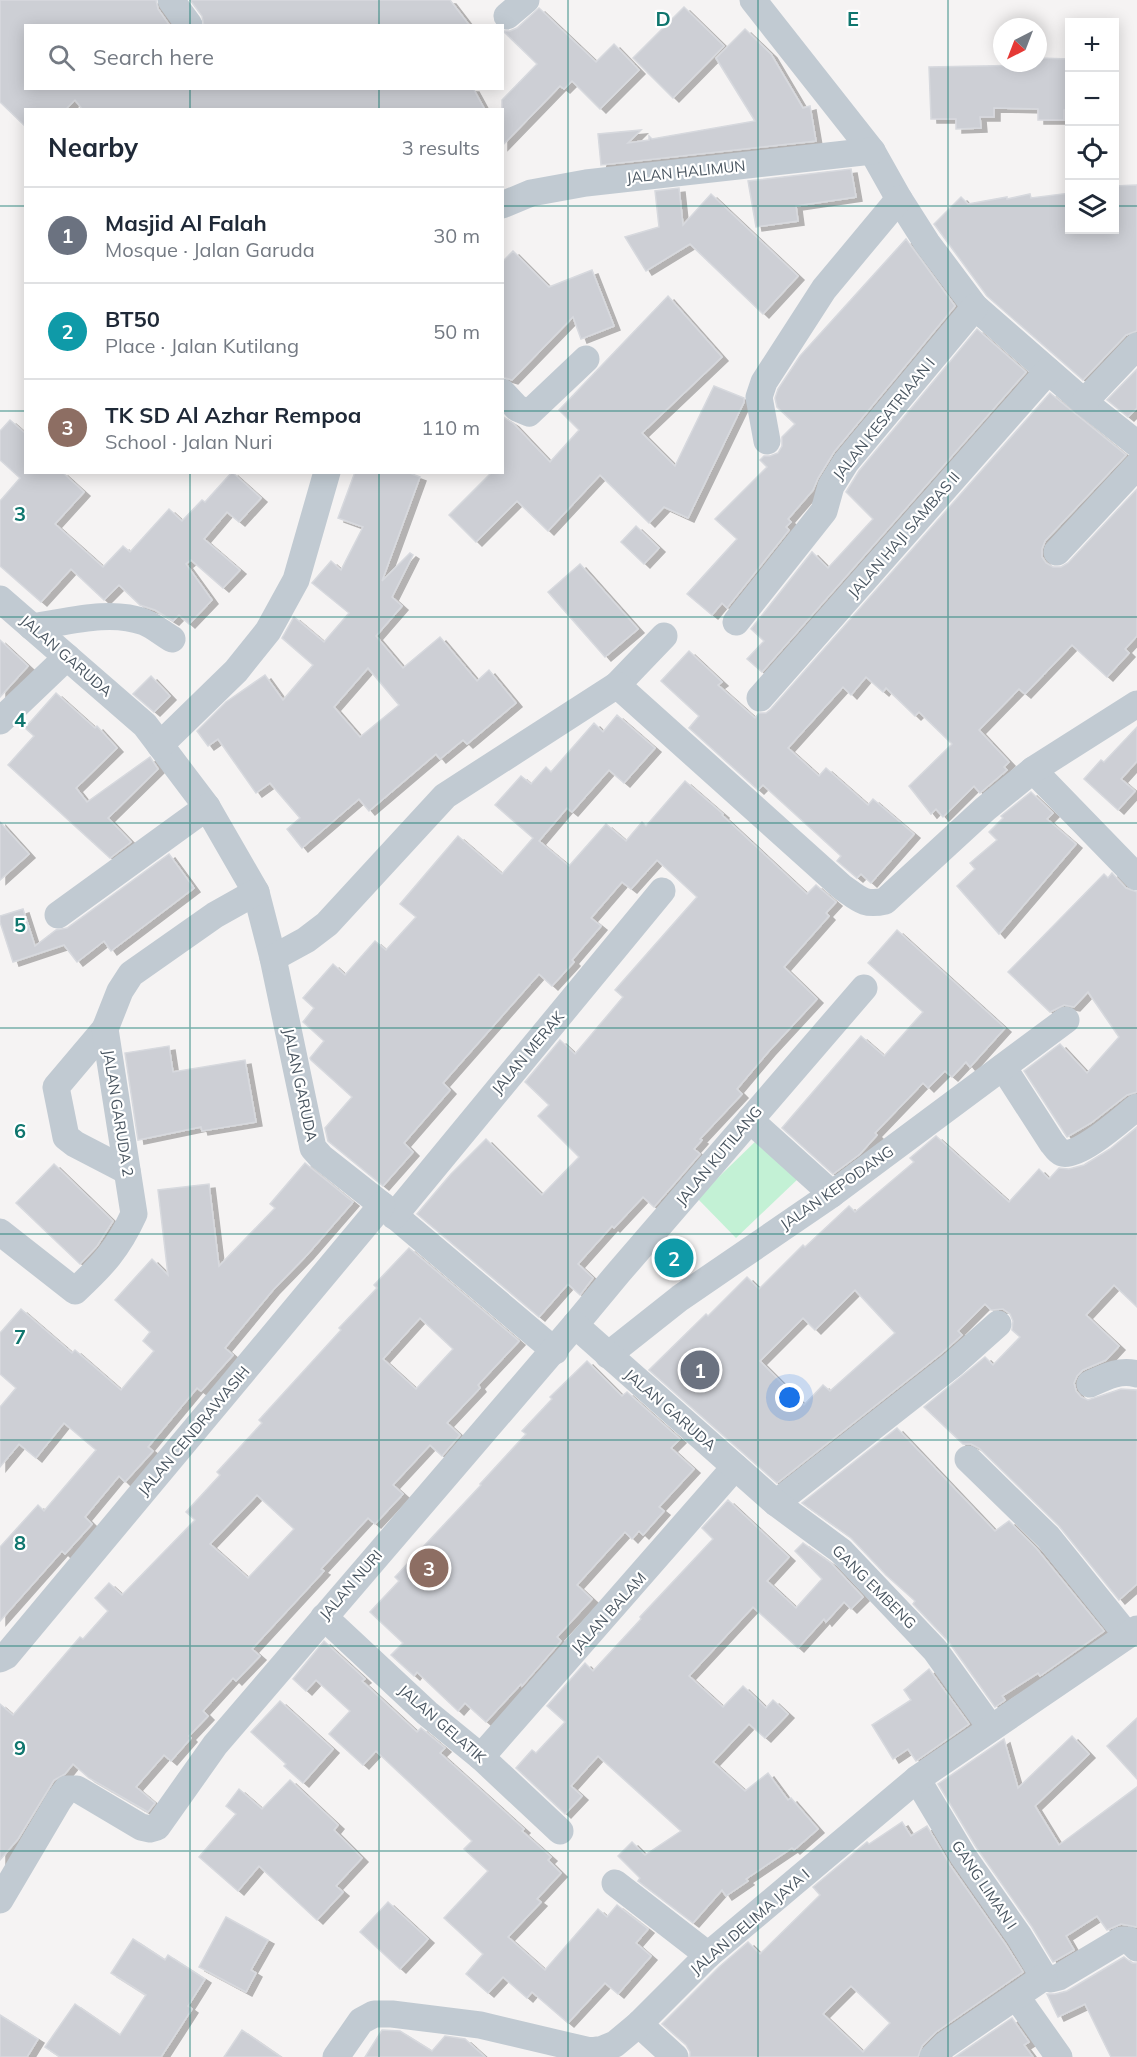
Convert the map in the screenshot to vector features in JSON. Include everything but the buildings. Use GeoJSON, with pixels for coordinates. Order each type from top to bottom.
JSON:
{"type":"FeatureCollection","features":[{"type":"Feature","properties":{"kind":"street"},"geometry":{"type":"LineString","coordinates":[[171,0],[188,24]]}},
{"type":"Feature","properties":{"kind":"street"},"geometry":{"type":"LineString","coordinates":[[753,0],[872,151],[898,199],[927,243],[975,307],[1084,402],[1137,444]]}},
{"type":"Feature","properties":{"kind":"street","name":"JALAN HALIMUN"},"geometry":{"type":"LineString","coordinates":[[504,204],[531,193],[586,183],[872,151]]}},
{"type":"Feature","properties":{"kind":"street"},"geometry":{"type":"LineString","coordinates":[[767,441],[759,397],[764,382],[824,290],[898,199]]}},
{"type":"Feature","properties":{"kind":"street","name":"JALAN KESATRIAAN I"},"geometry":{"type":"LineString","coordinates":[[736,622],[824,511],[831,486],[846,462],[975,307]]}},
{"type":"Feature","properties":{"kind":"street"},"geometry":{"type":"LineString","coordinates":[[1084,402],[1137,346]]}},
{"type":"Feature","properties":{"kind":"street"},"geometry":{"type":"LineString","coordinates":[[504,394],[517,408],[529,412],[586,358]]}},
{"type":"Feature","properties":{"kind":"street","name":"JALAN HAJI SAMBAS II"},"geometry":{"type":"LineString","coordinates":[[760,698],[1048,371]]}},
{"type":"Feature","properties":{"kind":"street"},"geometry":{"type":"LineString","coordinates":[[1057,552],[1137,466]]}},
{"type":"Feature","properties":{"kind":"street"},"geometry":{"type":"LineString","coordinates":[[160,746],[236,671],[268,631],[296,580],[326,474]]}},
{"type":"Feature","properties":{"kind":"street","name":"JALAN GARUDA"},"geometry":{"type":"LineString","coordinates":[[0,599],[145,725],[207,807],[256,892],[273,958],[313,1148],[555,1351]]}},
{"type":"Feature","properties":{"kind":"street"},"geometry":{"type":"LineString","coordinates":[[32,627],[122,617],[145,622],[172,639]]}},
{"type":"Feature","properties":{"kind":"street"},"geometry":{"type":"LineString","coordinates":[[273,958],[306,940],[327,924],[445,796],[617,685],[664,636]]}},
{"type":"Feature","properties":{"kind":"street"},"geometry":{"type":"LineString","coordinates":[[0,721],[67,657]]}},
{"type":"Feature","properties":{"kind":"street"},"geometry":{"type":"LineString","coordinates":[[617,685],[842,887],[865,903],[885,901],[985,809],[1033,770],[1137,704]]}},
{"type":"Feature","properties":{"kind":"street"},"geometry":{"type":"LineString","coordinates":[[1033,770],[1137,877]]}},
{"type":"Feature","properties":{"kind":"street"},"geometry":{"type":"LineString","coordinates":[[58,915],[207,807]]}},
{"type":"Feature","properties":{"kind":"street","name":"JALAN MERAK"},"geometry":{"type":"LineString","coordinates":[[388,1211],[662,891]]}},
{"type":"Feature","properties":{"kind":"street","name":"JALAN GARUDA 2"},"geometry":{"type":"LineString","coordinates":[[0,1232],[75,1291],[114,1253],[134,1214],[105,1029],[120,991],[131,974],[216,915],[256,892]]}},
{"type":"Feature","properties":{"kind":"street","name":"JALAN KUTILANG"},"geometry":{"type":"LineString","coordinates":[[575,1325],[864,988]]}},
{"type":"Feature","properties":{"kind":"street","name":"JALAN KEPODANG"},"geometry":{"type":"LineString","coordinates":[[608,1355],[710,1275],[832,1194],[1066,1020]]}},
{"type":"Feature","properties":{"kind":"street"},"geometry":{"type":"LineString","coordinates":[[105,1029],[56,1087],[66,1137],[75,1144],[128,1171]]}},
{"type":"Feature","properties":{"kind":"street"},"geometry":{"type":"LineString","coordinates":[[1003,1067],[1052,1143],[1061,1152],[1067,1153],[1080,1149],[1137,1107]]}},
{"type":"Feature","properties":{"kind":"street"},"geometry":{"type":"LineString","coordinates":[[750,1120],[832,1194]]}},
{"type":"Feature","properties":{"kind":"street","name":"JALAN CENDRAWASIH"},"geometry":{"type":"LineString","coordinates":[[3,1658],[388,1211]]}},
{"type":"Feature","properties":{"kind":"street"},"geometry":{"type":"LineString","coordinates":[[776,1503],[952,1365],[998,1324]]}},
{"type":"Feature","properties":{"kind":"street"},"geometry":{"type":"LineString","coordinates":[[555,1351],[575,1325]]}},
{"type":"Feature","properties":{"kind":"street","name":"JALAN GARUDA"},"geometry":{"type":"LineString","coordinates":[[575,1325],[735,1467]]}},
{"type":"Feature","properties":{"kind":"street","name":"JALAN NURI"},"geometry":{"type":"LineString","coordinates":[[0,1900],[59,1800],[68,1790],[77,1789],[141,1827],[150,1829],[157,1827],[215,1745],[555,1351]]}},
{"type":"Feature","properties":{"kind":"street"},"geometry":{"type":"LineString","coordinates":[[1090,1384],[1112,1374],[1132,1372],[1137,1374]]}},
{"type":"Feature","properties":{"kind":"street"},"geometry":{"type":"LineString","coordinates":[[968,1459],[1048,1537],[1132,1632]]}},
{"type":"Feature","properties":{"kind":"street","name":"GANG EMBENG"},"geometry":{"type":"LineString","coordinates":[[735,1467],[776,1503],[841,1551],[935,1650],[991,1728]]}},
{"type":"Feature","properties":{"kind":"street","name":"JALAN BALAM"},"geometry":{"type":"LineString","coordinates":[[481,1757],[735,1467]]}},
{"type":"Feature","properties":{"kind":"street","name":"JALAN GELATIK"},"geometry":{"type":"LineString","coordinates":[[324,1617],[427,1713],[481,1757],[561,1831]]}},
{"type":"Feature","properties":{"kind":"street","name":"JALAN DELIMA JAYA I"},"geometry":{"type":"LineString","coordinates":[[336,2057],[361,2021],[374,2014],[392,2014],[480,2025],[590,2051],[615,2044],[639,2024],[708,1955],[916,1779],[1132,1632]]}},
{"type":"Feature","properties":{"kind":"street","name":"GANG LIMAN I"},"geometry":{"type":"LineString","coordinates":[[916,1779],[963,1856],[1019,1936],[1052,1977]]}},
{"type":"Feature","properties":{"kind":"street"},"geometry":{"type":"LineString","coordinates":[[615,1883],[708,1955]]}},
{"type":"Feature","properties":{"kind":"street"},"geometry":{"type":"LineString","coordinates":[[933,2057],[945,2045],[1016,1996],[1121,1940],[1129,1940],[1137,1948]]}},
{"type":"Feature","properties":{"kind":"street"},"geometry":{"type":"LineString","coordinates":[[1016,1996],[1059,2057]]}},
{"type":"Feature","properties":{"kind":"street"},"geometry":{"type":"LineString","coordinates":[[639,2024],[675,2057]]}},
{"type":"Feature","properties":{"kind":"green space"},"geometry":{"type":"Polygon","coordinates":[[[761,1136],[800,1177],[736,1238],[697,1198],[761,1136]]]}},
{"type":"Feature","properties":{"kind":"place","name":"BT50"},"geometry":{"type":"Point","coordinates":[674,1258]}},
{"type":"Feature","properties":{"kind":"place","name":"Masjid Al Falah"},"geometry":{"type":"Point","coordinates":[700,1370]}},
{"type":"Feature","properties":{"kind":"place","name":"TK SD Al Azhar Rempoa"},"geometry":{"type":"Point","coordinates":[429,1568]}}]}
